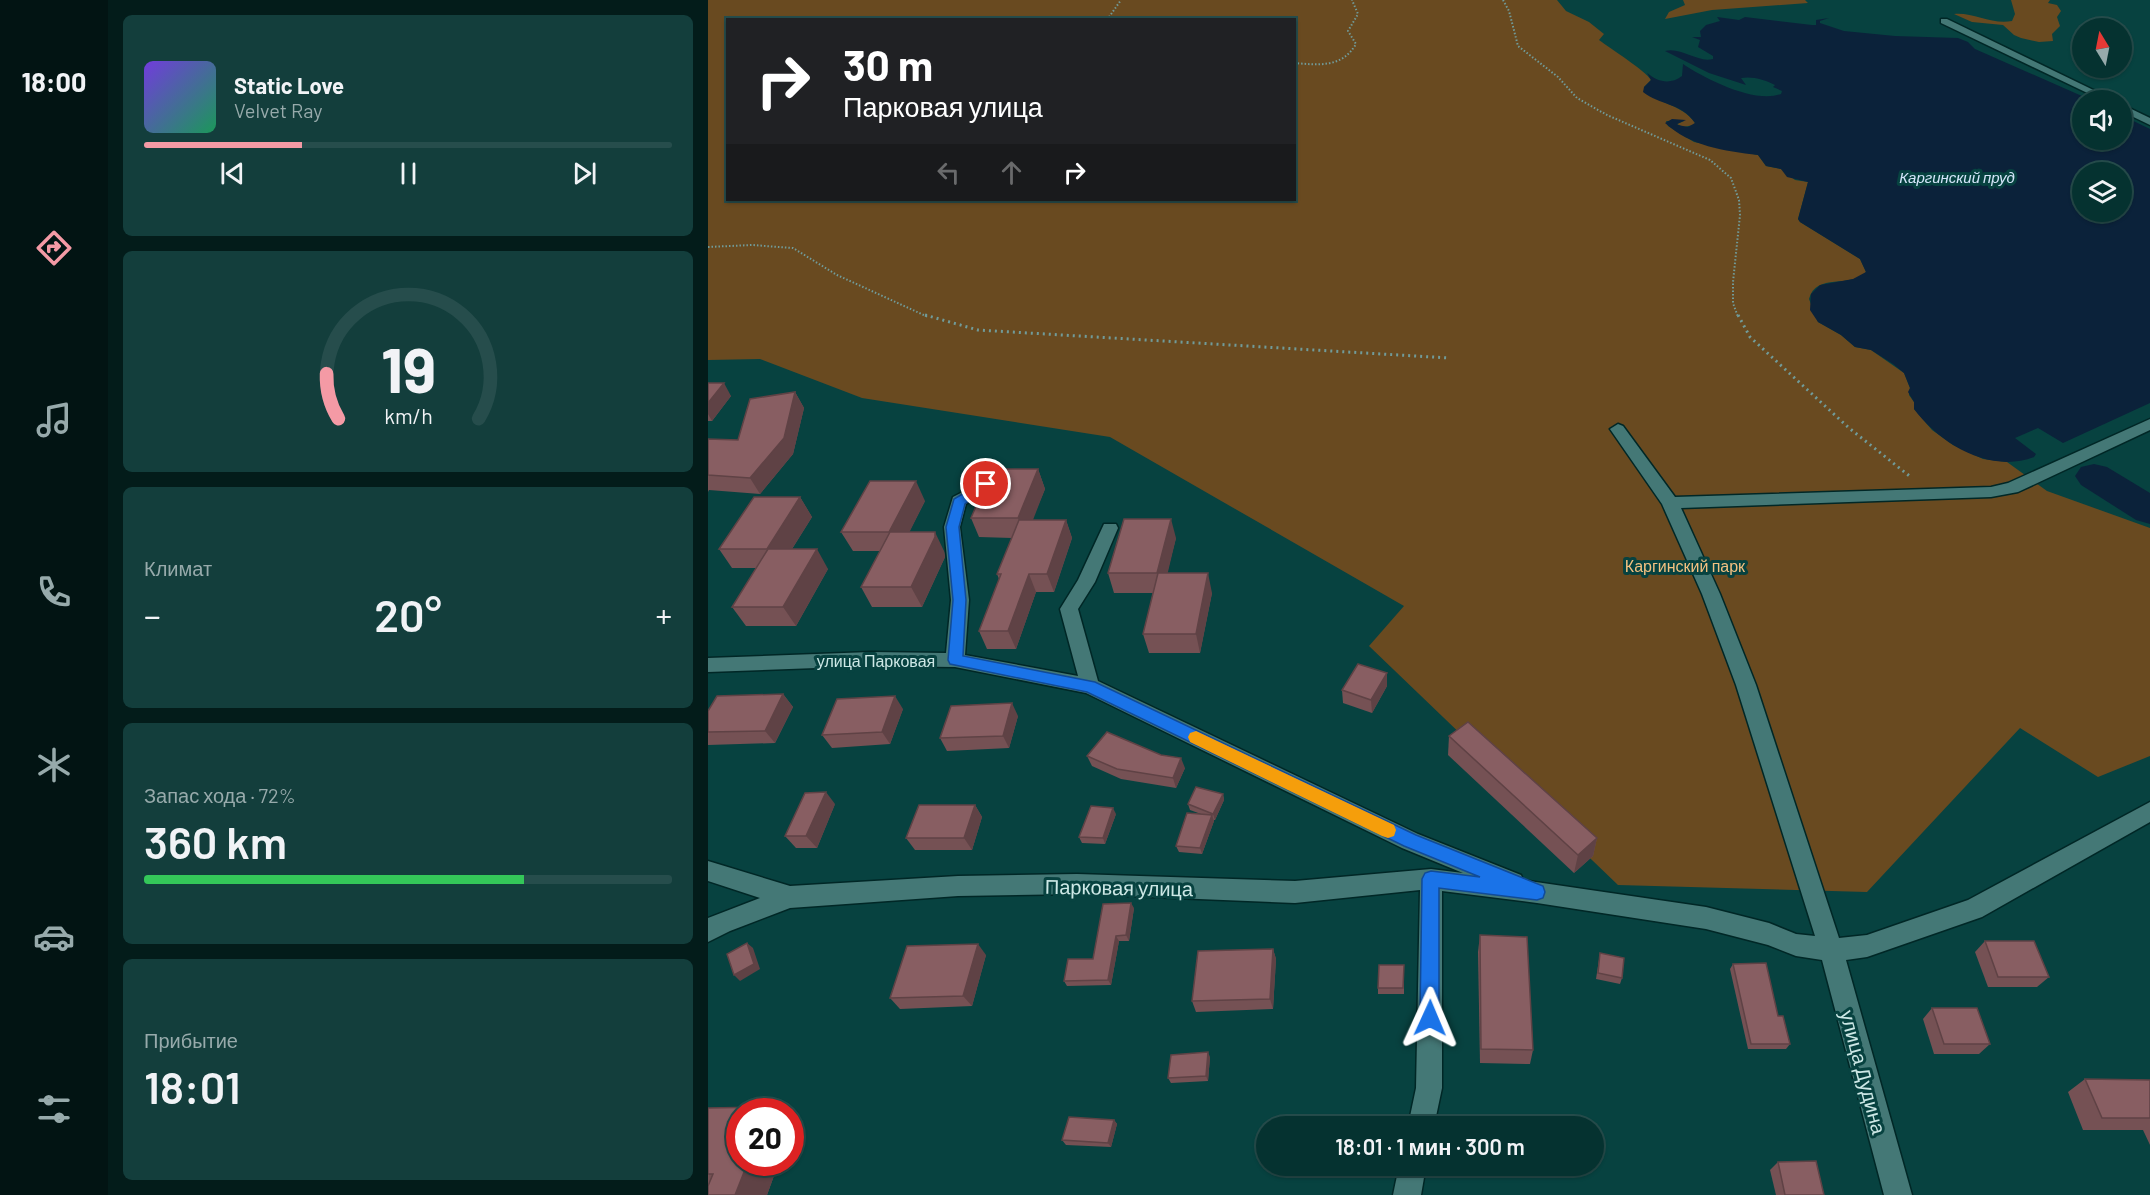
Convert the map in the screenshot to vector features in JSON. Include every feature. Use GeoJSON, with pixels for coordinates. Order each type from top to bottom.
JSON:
{"type":"FeatureCollection","features":[{"type":"Feature","properties":{"kind":"street"},"geometry":{"type":"LineString","coordinates":[[1944,21],[2088,90]]}},
{"type":"Feature","properties":{"kind":"street"},"geometry":{"type":"LineString","coordinates":[[2132,113],[2150,123]]}},
{"type":"Feature","properties":{"kind":"street"},"geometry":{"type":"LineString","coordinates":[[1670,504],[1991,492],[2012,488],[2150,424]]}},
{"type":"Feature","properties":{"kind":"street","name":"улица Дудина"},"geometry":{"type":"LineString","coordinates":[[1618,429],[1670,504],[1711,594],[1746,685],[1831,950],[1898,1195]]}},
{"type":"Feature","properties":{"kind":"street"},"geometry":{"type":"LineString","coordinates":[[955,660],[960,600],[952,527],[959,501],[986,484]]}},
{"type":"Feature","properties":{"kind":"street"},"geometry":{"type":"LineString","coordinates":[[1090,686],[1069,609],[1086,582],[1110,528]]}},
{"type":"Feature","properties":{"kind":"street","name":"улица Парковая"},"geometry":{"type":"LineString","coordinates":[[708,665],[871,659],[955,660],[1090,686],[1410,841],[1537,892]]}},
{"type":"Feature","properties":{"kind":"street"},"geometry":{"type":"LineString","coordinates":[[1537,892],[1706,918],[1768,934],[1796,945],[1831,950],[1867,946],[1974,909],[2150,811]]}},
{"type":"Feature","properties":{"kind":"street"},"geometry":{"type":"LineString","coordinates":[[708,871],[790,897]]}},
{"type":"Feature","properties":{"kind":"street"},"geometry":{"type":"LineString","coordinates":[[1423,1116],[1429,1088],[1431,879]]}},
{"type":"Feature","properties":{"kind":"street","name":"Парковая улица"},"geometry":{"type":"LineString","coordinates":[[708,931],[722,922],[790,897],[958,886],[1077,884],[1295,892],[1431,879],[1537,892]]}},
{"type":"Feature","properties":{"kind":"street"},"geometry":{"type":"LineString","coordinates":[[1407,1195],[1411,1176]]}},
{"type":"Feature","properties":{"kind":"path"},"geometry":{"type":"LineString","coordinates":[[1108,18],[1121,0]]}},
{"type":"Feature","properties":{"kind":"path"},"geometry":{"type":"LineString","coordinates":[[1296,63],[1331,66],[1352,54],[1356,44],[1348,31],[1358,15],[1352,0]]}},
{"type":"Feature","properties":{"kind":"path"},"geometry":{"type":"LineString","coordinates":[[1503,0],[1511,11],[1514,40],[1522,51],[1550,70],[1577,98],[1607,115],[1710,160],[1731,178],[1736,189],[1740,215],[1733,303],[1741,324],[1750,337],[1887,461],[1936,495]]}},
{"type":"Feature","properties":{"kind":"path"},"geometry":{"type":"LineString","coordinates":[[708,247],[752,245],[793,248],[837,275],[933,319],[978,330],[1449,358]]}},
{"type":"Feature","properties":{"kind":"green space","name":"Каргинский парк"},"geometry":{"type":"Polygon","coordinates":[[[708,0],[1557,0],[1566,11],[1589,22],[1604,34],[1599,40],[1648,76],[1651,80],[1644,87],[1649,93],[1683,111],[1695,123],[1683,127],[1677,124],[1684,121],[1666,121],[1668,126],[1694,142],[1758,155],[1766,166],[1781,169],[1795,180],[1808,182],[1798,219],[1860,259],[1866,272],[1852,280],[1826,283],[1813,291],[1809,299],[1818,322],[1841,335],[1855,347],[1871,350],[1904,373],[1910,388],[1909,395],[1914,402],[1914,409],[1932,430],[1953,445],[1983,459],[2007,462],[2047,491],[2150,528],[2150,756],[2098,777],[2020,728],[1867,892],[1618,885],[1369,646],[1404,606],[1110,437],[862,398],[760,359],[708,360],[708,0]]]}},
{"type":"Feature","properties":{"kind":"green space"},"geometry":{"type":"Polygon","coordinates":[[[1683,0],[1805,0],[1808,3],[1712,10],[1665,19],[1669,12],[1685,5],[1683,0]]]}},
{"type":"Feature","properties":{"kind":"green space"},"geometry":{"type":"Polygon","coordinates":[[[2011,0],[2050,0],[2048,3],[2057,5],[2061,11],[2057,17],[2060,26],[2052,34],[2053,41],[2039,42],[2021,38],[2003,25],[1972,22],[1954,14],[2005,22],[2012,21],[2015,14],[2011,0]]]}},
{"type":"Feature","properties":{"kind":"water","name":"Каргинский пруд"},"geometry":{"type":"Polygon","coordinates":[[[1717,17],[1739,20],[1745,17],[1816,25],[1816,20],[1829,18],[1820,23],[1844,31],[1895,36],[1958,38],[1968,42],[1975,49],[2072,92],[2072,150],[2132,150],[2132,120],[2150,129],[2150,403],[2063,443],[2038,428],[2015,438],[2036,454],[2034,457],[2017,461],[2000,462],[1984,459],[1952,444],[1938,434],[1914,409],[1914,402],[1908,392],[1910,388],[1904,373],[1871,350],[1855,347],[1841,335],[1818,322],[1810,310],[1811,294],[1820,285],[1853,279],[1866,272],[1860,259],[1798,219],[1808,182],[1787,177],[1781,169],[1766,166],[1758,155],[1720,149],[1685,137],[1665,123],[1672,119],[1686,120],[1677,124],[1688,127],[1695,123],[1690,116],[1643,92],[1644,87],[1651,80],[1647,73],[1655,79],[1673,81],[1682,76],[1683,64],[1717,83],[1744,93],[1758,96],[1781,94],[1782,91],[1773,87],[1775,85],[1767,82],[1754,78],[1741,78],[1746,85],[1709,73],[1665,51],[1677,51],[1707,60],[1713,59],[1713,56],[1698,47],[1700,40],[1692,37],[1701,37],[1700,31],[1706,25],[1720,21],[1717,17]]]}},
{"type":"Feature","properties":{"kind":"building"},"geometry":{"type":"Polygon","coordinates":[[[708,383],[724,383],[708,403],[708,383]]]}},
{"type":"Feature","properties":{"kind":"building"},"geometry":{"type":"Polygon","coordinates":[[[795,392],[784,438],[750,478],[708,475],[708,439],[738,440],[750,399],[795,392]]]}},
{"type":"Feature","properties":{"kind":"building"},"geometry":{"type":"Polygon","coordinates":[[[992,469],[1038,469],[1018,518],[971,518],[992,469]]]}},
{"type":"Feature","properties":{"kind":"building"},"geometry":{"type":"Polygon","coordinates":[[[870,481],[916,481],[889,532],[841,532],[870,481]]]}},
{"type":"Feature","properties":{"kind":"building"},"geometry":{"type":"Polygon","coordinates":[[[754,497],[800,497],[767,549],[719,549],[754,497]]]}},
{"type":"Feature","properties":{"kind":"building"},"geometry":{"type":"Polygon","coordinates":[[[1124,519],[1171,519],[1157,573],[1108,573],[1124,519]]]}},
{"type":"Feature","properties":{"kind":"building"},"geometry":{"type":"Polygon","coordinates":[[[1019,520],[1066,520],[1047,574],[1029,574],[1008,631],[979,631],[1001,574],[997,574],[1019,520]]]}},
{"type":"Feature","properties":{"kind":"building"},"geometry":{"type":"Polygon","coordinates":[[[890,532],[935,532],[935,537],[911,587],[861,587],[890,532]]]}},
{"type":"Feature","properties":{"kind":"building"},"geometry":{"type":"Polygon","coordinates":[[[768,549],[817,549],[783,607],[732,607],[768,549]]]}},
{"type":"Feature","properties":{"kind":"building"},"geometry":{"type":"Polygon","coordinates":[[[1158,573],[1208,573],[1196,634],[1143,634],[1158,573]]]}},
{"type":"Feature","properties":{"kind":"building"},"geometry":{"type":"Polygon","coordinates":[[[1358,664],[1387,673],[1371,700],[1342,690],[1358,664]]]}},
{"type":"Feature","properties":{"kind":"building"},"geometry":{"type":"Polygon","coordinates":[[[783,694],[765,731],[708,732],[708,711],[717,696],[783,694]]]}},
{"type":"Feature","properties":{"kind":"building"},"geometry":{"type":"Polygon","coordinates":[[[895,696],[882,732],[822,735],[837,699],[895,696]]]}},
{"type":"Feature","properties":{"kind":"building"},"geometry":{"type":"Polygon","coordinates":[[[1012,703],[1003,736],[940,738],[951,706],[1012,703]]]}},
{"type":"Feature","properties":{"kind":"building"},"geometry":{"type":"Polygon","coordinates":[[[1468,722],[1597,838],[1578,855],[1449,736],[1468,722]]]}},
{"type":"Feature","properties":{"kind":"building"},"geometry":{"type":"Polygon","coordinates":[[[1107,732],[1161,755],[1181,758],[1173,778],[1117,769],[1087,756],[1107,732]]]}},
{"type":"Feature","properties":{"kind":"building"},"geometry":{"type":"Polygon","coordinates":[[[1196,787],[1223,794],[1213,814],[1188,804],[1196,787]]]}},
{"type":"Feature","properties":{"kind":"building"},"geometry":{"type":"Polygon","coordinates":[[[826,792],[806,836],[785,836],[805,793],[826,792]]]}},
{"type":"Feature","properties":{"kind":"building"},"geometry":{"type":"Polygon","coordinates":[[[919,805],[975,805],[964,838],[906,838],[919,805]]]}},
{"type":"Feature","properties":{"kind":"building"},"geometry":{"type":"Polygon","coordinates":[[[1091,806],[1113,808],[1103,838],[1079,837],[1091,806]]]}},
{"type":"Feature","properties":{"kind":"building"},"geometry":{"type":"Polygon","coordinates":[[[1187,813],[1212,815],[1200,848],[1176,846],[1187,813]]]}},
{"type":"Feature","properties":{"kind":"building"},"geometry":{"type":"Polygon","coordinates":[[[1131,903],[1126,935],[1116,936],[1108,980],[1064,981],[1068,959],[1093,959],[1103,904],[1131,903]]]}},
{"type":"Feature","properties":{"kind":"building"},"geometry":{"type":"Polygon","coordinates":[[[1480,935],[1527,937],[1533,1050],[1481,1049],[1480,935]]]}},
{"type":"Feature","properties":{"kind":"building"},"geometry":{"type":"Polygon","coordinates":[[[1985,941],[2034,941],[2049,977],[1998,977],[1985,941]]]}},
{"type":"Feature","properties":{"kind":"building"},"geometry":{"type":"Polygon","coordinates":[[[747,943],[754,964],[734,975],[727,954],[747,943]]]}},
{"type":"Feature","properties":{"kind":"building"},"geometry":{"type":"Polygon","coordinates":[[[978,944],[963,996],[890,998],[907,946],[978,944]]]}},
{"type":"Feature","properties":{"kind":"building"},"geometry":{"type":"Polygon","coordinates":[[[1273,949],[1270,999],[1192,1001],[1198,951],[1273,949]]]}},
{"type":"Feature","properties":{"kind":"building"},"geometry":{"type":"Polygon","coordinates":[[[1600,953],[1624,958],[1622,978],[1598,973],[1600,953]]]}},
{"type":"Feature","properties":{"kind":"building"},"geometry":{"type":"Polygon","coordinates":[[[1766,963],[1778,1016],[1783,1016],[1790,1044],[1751,1044],[1733,964],[1766,963]]]}},
{"type":"Feature","properties":{"kind":"building"},"geometry":{"type":"Polygon","coordinates":[[[1379,965],[1404,965],[1403,988],[1378,988],[1379,965]]]}},
{"type":"Feature","properties":{"kind":"building"},"geometry":{"type":"Polygon","coordinates":[[[1932,1008],[1977,1008],[1990,1044],[1944,1044],[1932,1008]]]}},
{"type":"Feature","properties":{"kind":"building"},"geometry":{"type":"Polygon","coordinates":[[[1208,1052],[1206,1076],[1168,1078],[1171,1055],[1208,1052]]]}},
{"type":"Feature","properties":{"kind":"building"},"geometry":{"type":"Polygon","coordinates":[[[2085,1079],[2150,1080],[2150,1118],[2102,1118],[2085,1079]]]}},
{"type":"Feature","properties":{"kind":"building"},"geometry":{"type":"Polygon","coordinates":[[[708,1108],[726,1108],[726,1176],[742,1176],[735,1195],[708,1195],[708,1186],[713,1174],[708,1174],[708,1108]]]}},
{"type":"Feature","properties":{"kind":"building"},"geometry":{"type":"Polygon","coordinates":[[[1069,1117],[1114,1120],[1108,1143],[1062,1140],[1069,1117]]]}},
{"type":"Feature","properties":{"kind":"building"},"geometry":{"type":"Polygon","coordinates":[[[1816,1161],[1824,1195],[1785,1195],[1778,1162],[1816,1161]]]}},
{"type":"Feature","properties":{"kind":"waterway"},"geometry":{"type":"LineString","coordinates":[[2094,476],[2150,511]]}},
{"type":"Feature","properties":{"kind":"slow traffic"},"geometry":{"type":"LineString","coordinates":[[1196,737],[1388,830]]}},
{"type":"Feature","properties":{"kind":"route"},"geometry":{"type":"LineString","coordinates":[[986,484],[959,501],[952,527],[960,600],[955,660],[1090,686],[1410,841],[1537,892],[1431,879],[1430,1018]]}}]}
